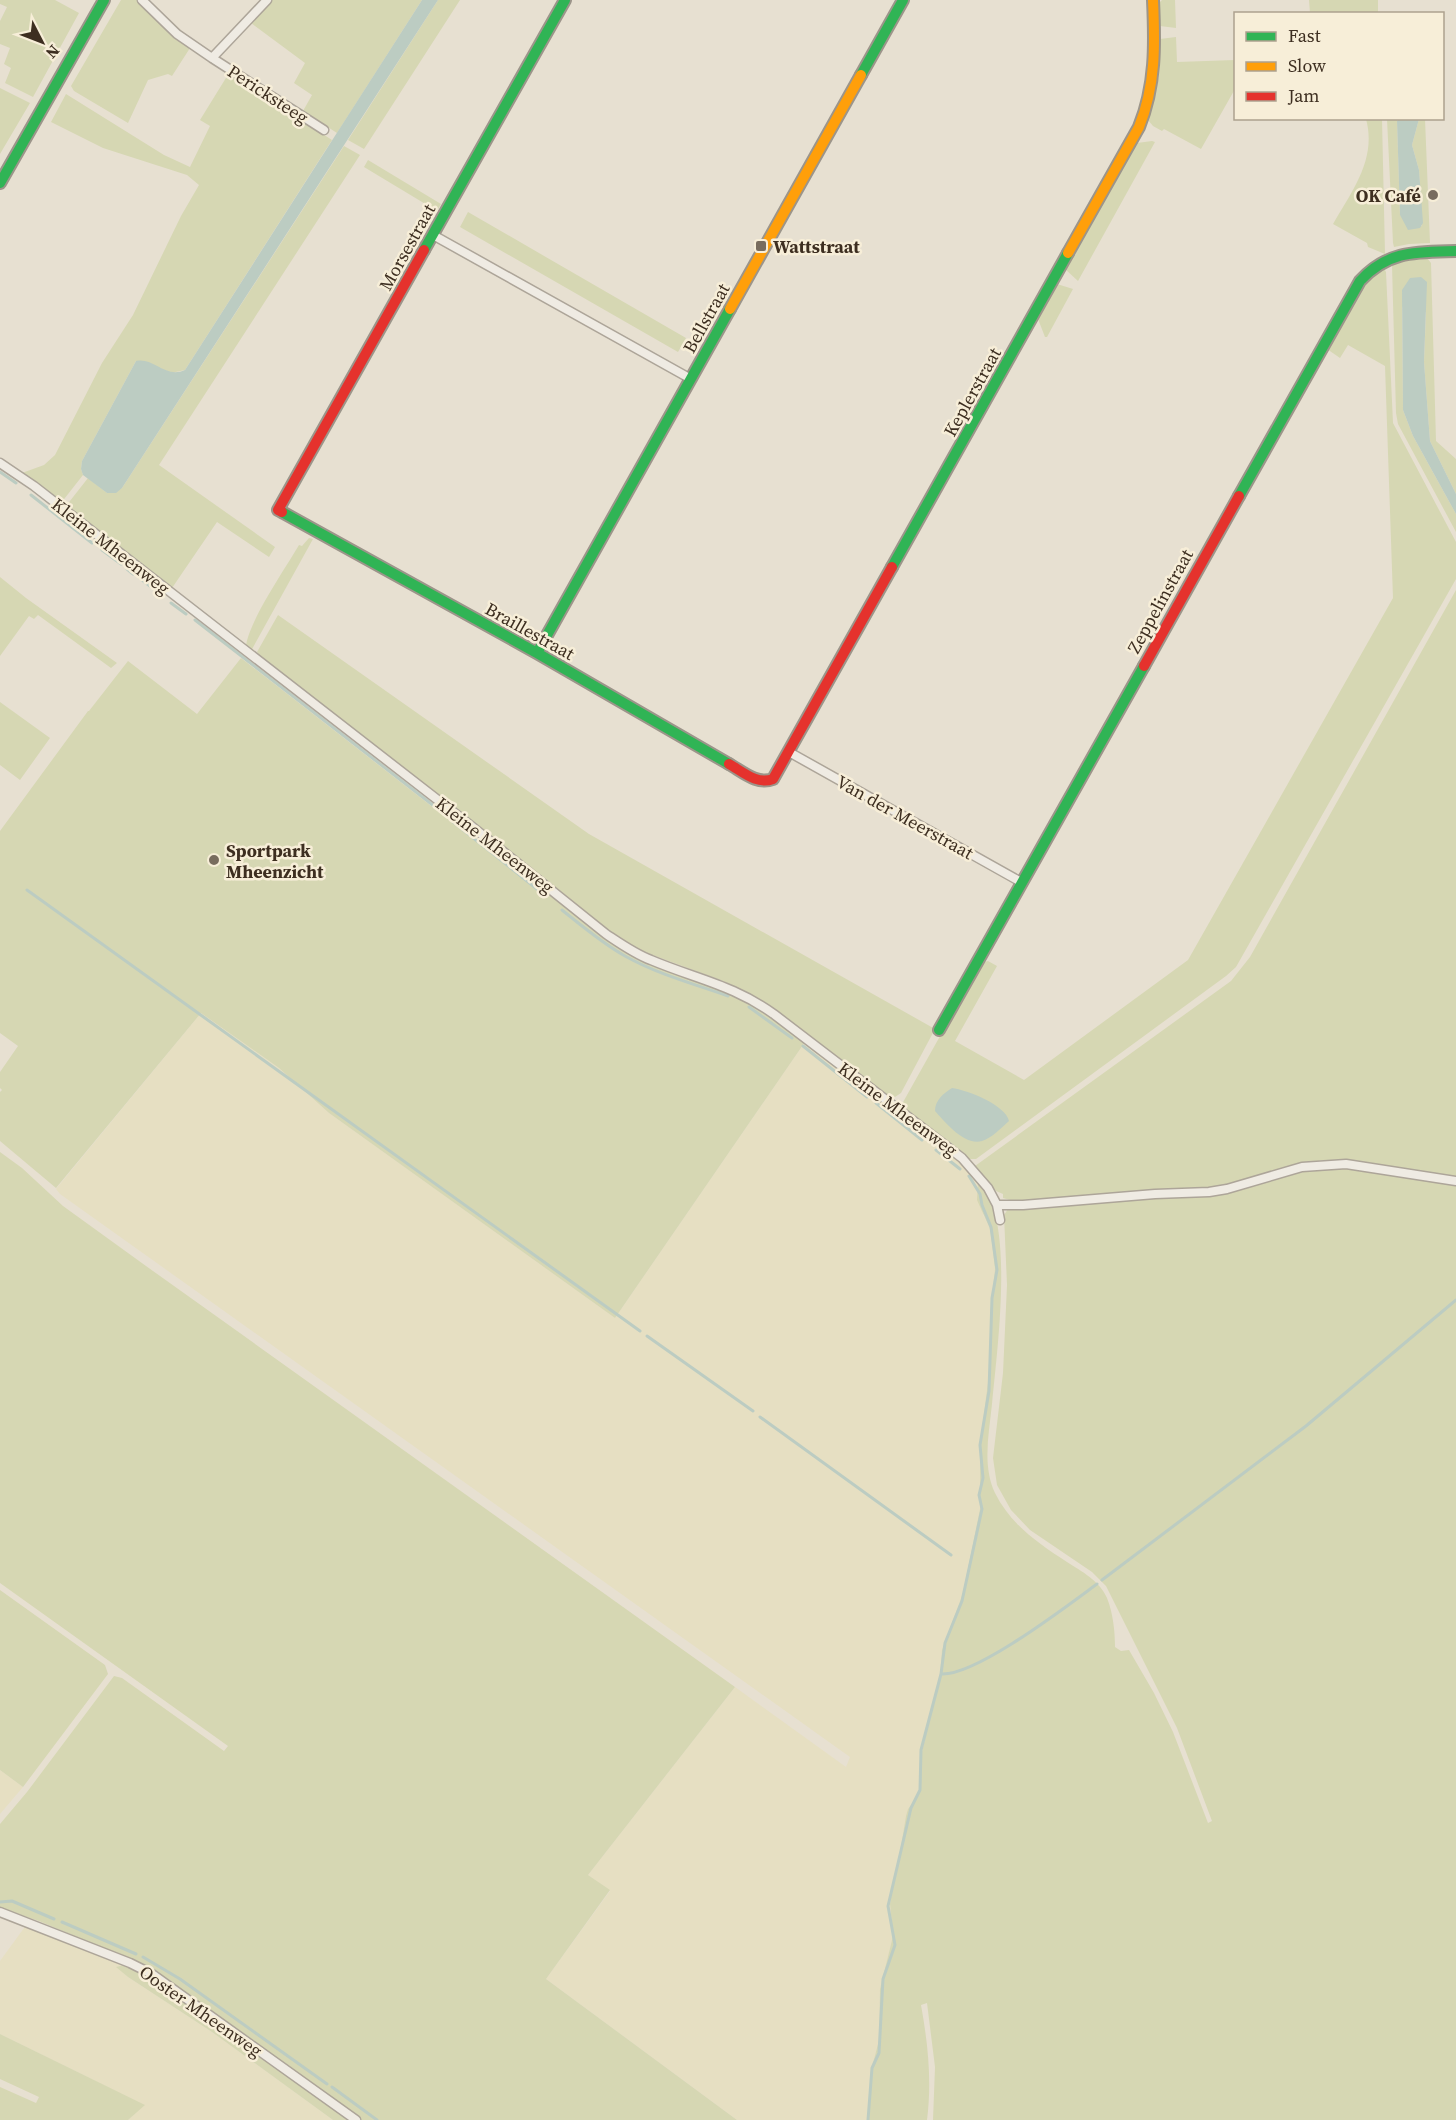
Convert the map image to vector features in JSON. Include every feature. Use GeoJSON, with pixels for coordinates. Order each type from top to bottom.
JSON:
{"type":"FeatureCollection","features":[{"type":"Feature","properties":{"kind":"street"},"geometry":{"type":"LineString","coordinates":[[0,183],[104,0]]}},
{"type":"Feature","properties":{"kind":"street","name":"Pericksteeg"},"geometry":{"type":"LineString","coordinates":[[142,0],[177,34],[324,130]]}},
{"type":"Feature","properties":{"kind":"street"},"geometry":{"type":"LineString","coordinates":[[212,58],[267,0]]}},
{"type":"Feature","properties":{"kind":"street","name":"Morsestraat"},"geometry":{"type":"LineString","coordinates":[[278,510],[565,0]]}},
{"type":"Feature","properties":{"kind":"street","name":"Bellstraat"},"geometry":{"type":"LineString","coordinates":[[537,653],[903,0]]}},
{"type":"Feature","properties":{"kind":"street","name":"Keplerstraat"},"geometry":{"type":"LineString","coordinates":[[765,782],[773,779],[789,752],[1139,127],[1148,106],[1154,74],[1153,0]]}},
{"type":"Feature","properties":{"kind":"street"},"geometry":{"type":"LineString","coordinates":[[433,235],[691,379]]}},
{"type":"Feature","properties":{"kind":"street","name":"Zeppelinstraat"},"geometry":{"type":"LineString","coordinates":[[939,1030],[1360,281],[1374,266],[1386,259],[1405,253],[1456,251]]}},
{"type":"Feature","properties":{"kind":"street","name":"Kleine Mheenweg"},"geometry":{"type":"LineString","coordinates":[[0,463],[34,486],[470,825],[606,934],[652,961],[744,994],[775,1015],[962,1158],[988,1188],[997,1205],[1000,1220]]}},
{"type":"Feature","properties":{"kind":"street","name":"Braillestraat"},"geometry":{"type":"LineString","coordinates":[[278,510],[537,653],[758,781],[765,782]]}},
{"type":"Feature","properties":{"kind":"street","name":"Van der Meerstraat"},"geometry":{"type":"LineString","coordinates":[[789,752],[1021,882]]}},
{"type":"Feature","properties":{"kind":"street"},"geometry":{"type":"LineString","coordinates":[[997,1205],[1209,1192],[1302,1167],[1328,1164],[1346,1164],[1456,1181]]}},
{"type":"Feature","properties":{"kind":"street","name":"Ooster Mheenweg"},"geometry":{"type":"LineString","coordinates":[[0,1912],[130,1963],[152,1974],[356,2120]]}},
{"type":"Feature","properties":{"kind":"shaded area"},"geometry":{"type":"Polygon","coordinates":[[[422,0],[438,0],[122,488],[116,493],[107,493],[83,475],[82,461],[136,361],[148,362],[171,372],[185,370],[422,0]]]}},
{"type":"Feature","properties":{"kind":"shaded area"},"geometry":{"type":"Polygon","coordinates":[[[1419,120],[1412,145],[1419,170],[1423,223],[1420,228],[1408,230],[1400,215],[1397,121],[1419,120]]]}},
{"type":"Feature","properties":{"kind":"shaded area"},"geometry":{"type":"Polygon","coordinates":[[[1421,277],[1427,282],[1424,362],[1430,441],[1456,494],[1456,514],[1413,436],[1403,410],[1402,290],[1410,278],[1421,277]]]}},
{"type":"Feature","properties":{"kind":"shaded area"},"geometry":{"type":"Polygon","coordinates":[[[201,1013],[279,1068],[329,1113],[615,1318],[805,1042],[967,1168],[978,1181],[983,1215],[990,1229],[995,1269],[991,1305],[989,1374],[980,1445],[980,1509],[963,1593],[942,1650],[940,1678],[921,1755],[919,1795],[908,1809],[892,1889],[890,1904],[893,1936],[880,1989],[879,2040],[870,2075],[869,2120],[737,2120],[546,1979],[610,1891],[588,1875],[735,1687],[846,1767],[850,1757],[56,1189],[201,1013]]]}},
{"type":"Feature","properties":{"kind":"shaded area"},"geometry":{"type":"Polygon","coordinates":[[[952,1088],[976,1095],[994,1104],[1001,1109],[1009,1121],[986,1140],[975,1142],[962,1137],[935,1111],[938,1100],[952,1088]]]}},
{"type":"Feature","properties":{"kind":"shaded area"},"geometry":{"type":"Polygon","coordinates":[[[0,1770],[23,1787],[0,1814],[0,1770]]]}},
{"type":"Feature","properties":{"kind":"shaded area"},"geometry":{"type":"Polygon","coordinates":[[[27,1924],[128,1964],[117,1967],[128,1977],[212,2032],[333,2120],[128,2120],[144,2105],[0,2034],[0,1961],[27,1924]]]}},
{"type":"Feature","properties":{"kind":"green space"},"geometry":{"type":"Polygon","coordinates":[[[0,0],[55,0],[79,13],[33,97],[5,83],[11,68],[4,64],[10,48],[0,44],[0,21],[7,7],[0,4],[0,0]]]}},
{"type":"Feature","properties":{"kind":"green space"},"geometry":{"type":"Polygon","coordinates":[[[121,0],[137,0],[175,37],[190,48],[172,76],[168,74],[148,80],[128,123],[74,91],[71,86],[121,0]]]}},
{"type":"Feature","properties":{"kind":"green space"},"geometry":{"type":"Polygon","coordinates":[[[270,0],[422,0],[337,133],[303,111],[312,95],[294,83],[305,63],[251,23],[270,0]]]}},
{"type":"Feature","properties":{"kind":"green space"},"geometry":{"type":"Polygon","coordinates":[[[438,0],[460,0],[364,149],[348,140],[438,0]]]}},
{"type":"Feature","properties":{"kind":"green space"},"geometry":{"type":"Polygon","coordinates":[[[1162,0],[1175,0],[1176,28],[1160,26],[1159,3],[1162,0]]]}},
{"type":"Feature","properties":{"kind":"green space"},"geometry":{"type":"Polygon","coordinates":[[[1309,0],[1378,0],[1378,12],[1310,12],[1309,0]]]}},
{"type":"Feature","properties":{"kind":"green space"},"geometry":{"type":"Polygon","coordinates":[[[1176,37],[1177,62],[1234,60],[1234,91],[1201,149],[1164,129],[1162,131],[1148,120],[1159,76],[1160,39],[1176,37]]]}},
{"type":"Feature","properties":{"kind":"green space"},"geometry":{"type":"Polygon","coordinates":[[[229,73],[332,140],[185,370],[171,373],[136,361],[82,461],[83,475],[61,503],[22,473],[44,465],[55,455],[102,363],[133,315],[181,216],[199,185],[187,175],[103,148],[51,122],[66,94],[164,155],[190,167],[210,126],[200,120],[229,73]]]}},
{"type":"Feature","properties":{"kind":"green space"},"geometry":{"type":"Polygon","coordinates":[[[0,88],[30,103],[0,154],[0,88]]]}},
{"type":"Feature","properties":{"kind":"green space"},"geometry":{"type":"Polygon","coordinates":[[[1366,120],[1382,120],[1385,254],[1368,247],[1367,243],[1333,224],[1361,174],[1369,134],[1366,120]]]}},
{"type":"Feature","properties":{"kind":"green space"},"geometry":{"type":"Polygon","coordinates":[[[1387,120],[1398,120],[1400,215],[1422,226],[1419,170],[1412,145],[1419,120],[1425,120],[1430,243],[1394,247],[1387,120]]]}},
{"type":"Feature","properties":{"kind":"green space"},"geometry":{"type":"Polygon","coordinates":[[[1155,142],[1078,281],[1065,269],[1137,143],[1155,142]]]}},
{"type":"Feature","properties":{"kind":"green space"},"geometry":{"type":"Polygon","coordinates":[[[344,146],[360,155],[159,465],[275,547],[269,557],[217,522],[172,588],[66,506],[88,478],[107,493],[122,488],[344,146]]]}},
{"type":"Feature","properties":{"kind":"green space"},"geometry":{"type":"Polygon","coordinates":[[[368,160],[441,204],[437,211],[364,167],[368,160]]]}},
{"type":"Feature","properties":{"kind":"green space"},"geometry":{"type":"Polygon","coordinates":[[[468,212],[686,338],[678,352],[460,227],[468,212]]]}},
{"type":"Feature","properties":{"kind":"green space"},"geometry":{"type":"Polygon","coordinates":[[[1427,258],[1431,263],[1436,441],[1456,459],[1456,494],[1430,441],[1424,362],[1426,312],[1402,307],[1403,410],[1413,436],[1456,514],[1456,532],[1398,424],[1396,413],[1392,265],[1395,261],[1427,258]]]}},
{"type":"Feature","properties":{"kind":"green space"},"geometry":{"type":"Polygon","coordinates":[[[1383,267],[1386,272],[1393,423],[1456,542],[1456,579],[1236,967],[976,1159],[967,1159],[902,1108],[902,1104],[981,963],[988,961],[997,966],[955,1041],[1024,1080],[1188,960],[1393,598],[1385,366],[1348,345],[1340,358],[1327,349],[1358,294],[1373,275],[1383,267]]]}},
{"type":"Feature","properties":{"kind":"green space"},"geometry":{"type":"Polygon","coordinates":[[[1057,284],[1073,289],[1045,337],[1038,319],[1057,284]]]}},
{"type":"Feature","properties":{"kind":"green space"},"geometry":{"type":"Polygon","coordinates":[[[309,538],[313,539],[251,651],[246,646],[260,609],[299,545],[302,546],[309,538]]]}},
{"type":"Feature","properties":{"kind":"green space"},"geometry":{"type":"Polygon","coordinates":[[[0,577],[117,663],[111,668],[38,615],[34,619],[29,616],[0,656],[0,577]]]}},
{"type":"Feature","properties":{"kind":"green space"},"geometry":{"type":"Polygon","coordinates":[[[1456,590],[1456,1177],[1352,1160],[1322,1160],[1222,1188],[1017,1202],[1003,1198],[1003,1194],[996,1191],[975,1166],[1231,981],[1250,957],[1456,590]]]}},
{"type":"Feature","properties":{"kind":"green space"},"geometry":{"type":"Polygon","coordinates":[[[278,615],[589,834],[935,1029],[901,1093],[895,1097],[886,1096],[759,999],[723,981],[639,950],[611,932],[259,655],[257,652],[278,615]]]}},
{"type":"Feature","properties":{"kind":"green space"},"geometry":{"type":"Polygon","coordinates":[[[241,658],[466,833],[511,861],[604,938],[626,952],[708,982],[762,1009],[805,1042],[615,1318],[329,1113],[279,1068],[201,1013],[56,1188],[0,1141],[0,1092],[2,1090],[0,1072],[18,1046],[0,1033],[0,831],[88,711],[128,661],[197,714],[241,658]]]}},
{"type":"Feature","properties":{"kind":"green space"},"geometry":{"type":"Polygon","coordinates":[[[0,702],[50,738],[20,780],[0,765],[0,702]]]}},
{"type":"Feature","properties":{"kind":"green space"},"geometry":{"type":"Polygon","coordinates":[[[0,1152],[22,1168],[63,1206],[735,1687],[588,1875],[610,1890],[546,1979],[737,2120],[361,2120],[237,2031],[131,1960],[39,1921],[0,1908],[0,1824],[27,1792],[114,1676],[122,1678],[224,1751],[228,1746],[0,1583],[0,1152]]]}},
{"type":"Feature","properties":{"kind":"green space"},"geometry":{"type":"Polygon","coordinates":[[[1337,1167],[1456,1183],[1456,2120],[933,2120],[935,2067],[927,2003],[921,2005],[928,2063],[927,2120],[869,2120],[870,2075],[879,2040],[880,1989],[893,1936],[890,1904],[892,1889],[908,1809],[919,1795],[921,1755],[940,1678],[942,1650],[963,1593],[980,1509],[980,1445],[989,1374],[991,1305],[995,1269],[990,1229],[977,1200],[978,1181],[992,1205],[1000,1248],[1001,1303],[988,1449],[991,1482],[1001,1504],[1017,1524],[1046,1548],[1090,1577],[1104,1592],[1112,1616],[1115,1647],[1121,1651],[1129,1650],[1154,1693],[1173,1732],[1208,1823],[1212,1821],[1177,1728],[1106,1586],[1092,1572],[1030,1530],[1011,1510],[997,1485],[993,1458],[1003,1373],[1007,1285],[1004,1215],[1008,1209],[1048,1204],[1213,1195],[1311,1170],[1337,1167]]]}},
{"type":"Feature","properties":{"kind":"green space"},"geometry":{"type":"Polygon","coordinates":[[[0,1590],[105,1665],[108,1674],[23,1787],[0,1770],[0,1590]]]}},
{"type":"Feature","properties":{"kind":"green space"},"geometry":{"type":"Polygon","coordinates":[[[128,1964],[150,1976],[352,2120],[333,2120],[212,2032],[116,1967],[128,1964]]]}},
{"type":"Feature","properties":{"kind":"green space"},"geometry":{"type":"Polygon","coordinates":[[[0,2034],[145,2105],[128,2120],[0,2120],[0,2087],[36,2103],[39,2097],[0,2079],[0,2034]]]}},
{"type":"Feature","properties":{"kind":"waterway"},"geometry":{"type":"LineString","coordinates":[[0,472],[16,483]]}},
{"type":"Feature","properties":{"kind":"waterway"},"geometry":{"type":"LineString","coordinates":[[31,495],[92,543]]}},
{"type":"Feature","properties":{"kind":"waterway"},"geometry":{"type":"LineString","coordinates":[[102,550],[121,564]]}},
{"type":"Feature","properties":{"kind":"waterway"},"geometry":{"type":"LineString","coordinates":[[127,569],[133,574]]}},
{"type":"Feature","properties":{"kind":"waterway"},"geometry":{"type":"LineString","coordinates":[[142,580],[163,596]]}},
{"type":"Feature","properties":{"kind":"waterway"},"geometry":{"type":"LineString","coordinates":[[171,603],[186,614]]}},
{"type":"Feature","properties":{"kind":"waterway"},"geometry":{"type":"LineString","coordinates":[[195,620],[443,813]]}},
{"type":"Feature","properties":{"kind":"waterway"},"geometry":{"type":"LineString","coordinates":[[452,821],[542,893]]}},
{"type":"Feature","properties":{"kind":"waterway"},"geometry":{"type":"LineString","coordinates":[[27,890],[640,1331]]}},
{"type":"Feature","properties":{"kind":"waterway"},"geometry":{"type":"LineString","coordinates":[[562,910],[608,946],[625,956],[650,968],[728,996]]}},
{"type":"Feature","properties":{"kind":"waterway"},"geometry":{"type":"LineString","coordinates":[[749,1007],[792,1038]]}},
{"type":"Feature","properties":{"kind":"waterway"},"geometry":{"type":"LineString","coordinates":[[803,1046],[867,1097]]}},
{"type":"Feature","properties":{"kind":"waterway"},"geometry":{"type":"LineString","coordinates":[[876,1103],[922,1140]]}},
{"type":"Feature","properties":{"kind":"waterway"},"geometry":{"type":"LineString","coordinates":[[936,1150],[960,1169]]}},
{"type":"Feature","properties":{"kind":"waterway"},"geometry":{"type":"LineString","coordinates":[[868,2120],[872,2068],[879,2053],[883,1979],[895,1945],[888,1906],[911,1808],[920,1790],[921,1750],[941,1674],[945,1643],[962,1601],[982,1509],[979,1495],[983,1478],[980,1445],[989,1391],[992,1298],[997,1270],[991,1227],[980,1194],[969,1176]]}},
{"type":"Feature","properties":{"kind":"waterway"},"geometry":{"type":"LineString","coordinates":[[1102,1580],[1306,1426],[1456,1300]]}},
{"type":"Feature","properties":{"kind":"waterway"},"geometry":{"type":"LineString","coordinates":[[647,1336],[753,1411]]}},
{"type":"Feature","properties":{"kind":"waterway"},"geometry":{"type":"LineString","coordinates":[[760,1417],[951,1555]]}},
{"type":"Feature","properties":{"kind":"waterway"},"geometry":{"type":"LineString","coordinates":[[941,1674],[957,1672],[998,1652],[1044,1623],[1097,1584]]}},
{"type":"Feature","properties":{"kind":"waterway"},"geometry":{"type":"LineString","coordinates":[[0,1902],[12,1901],[54,1919]]}},
{"type":"Feature","properties":{"kind":"waterway"},"geometry":{"type":"LineString","coordinates":[[62,1922],[136,1954]]}},
{"type":"Feature","properties":{"kind":"waterway"},"geometry":{"type":"LineString","coordinates":[[143,1957],[180,1979],[327,2084]]}},
{"type":"Feature","properties":{"kind":"waterway"},"geometry":{"type":"LineString","coordinates":[[332,2087],[377,2120]]}},
{"type":"Feature","properties":{"kind":"traffic: fast"},"geometry":{"type":"LineString","coordinates":[[0,183],[104,0]]}},
{"type":"Feature","properties":{"kind":"traffic: fast"},"geometry":{"type":"LineString","coordinates":[[424,250],[565,0]]}},
{"type":"Feature","properties":{"kind":"traffic: fast"},"geometry":{"type":"LineString","coordinates":[[861,75],[903,0]]}},
{"type":"Feature","properties":{"kind":"traffic: fast"},"geometry":{"type":"LineString","coordinates":[[1239,496],[1360,281],[1381,263],[1392,258],[1416,253],[1456,251]]}},
{"type":"Feature","properties":{"kind":"traffic: fast"},"geometry":{"type":"LineString","coordinates":[[892,567],[1068,253]]}},
{"type":"Feature","properties":{"kind":"traffic: fast"},"geometry":{"type":"LineString","coordinates":[[537,653],[730,309]]}},
{"type":"Feature","properties":{"kind":"traffic: fast"},"geometry":{"type":"LineString","coordinates":[[282,512],[537,653],[729,764]]}},
{"type":"Feature","properties":{"kind":"traffic: fast"},"geometry":{"type":"LineString","coordinates":[[939,1030],[1144,666]]}},
{"type":"Feature","properties":{"kind":"traffic: slow"},"geometry":{"type":"LineString","coordinates":[[1068,253],[1139,127],[1145,111],[1153,64],[1153,0]]}},
{"type":"Feature","properties":{"kind":"traffic: slow"},"geometry":{"type":"LineString","coordinates":[[730,309],[861,75]]}},
{"type":"Feature","properties":{"kind":"traffic: jam"},"geometry":{"type":"LineString","coordinates":[[282,512],[278,510],[424,250]]}},
{"type":"Feature","properties":{"kind":"traffic: jam"},"geometry":{"type":"LineString","coordinates":[[1144,666],[1239,496]]}},
{"type":"Feature","properties":{"kind":"traffic: jam"},"geometry":{"type":"LineString","coordinates":[[729,764],[756,779],[773,779],[892,567]]}},
{"type":"Feature","properties":{"kind":"place","name":"OK Café"},"geometry":{"type":"Point","coordinates":[1433,195]}},
{"type":"Feature","properties":{"kind":"place","name":"Wattstraat"},"geometry":{"type":"Point","coordinates":[761,246]}},
{"type":"Feature","properties":{"kind":"place","name":"Sportpark Mheenzicht"},"geometry":{"type":"Point","coordinates":[214,860]}}]}
